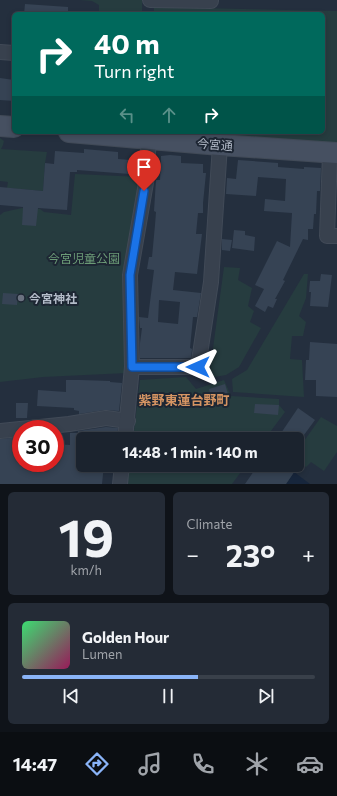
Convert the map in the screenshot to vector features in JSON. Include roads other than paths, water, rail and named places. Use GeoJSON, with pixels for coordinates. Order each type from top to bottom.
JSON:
{"type":"FeatureCollection","features":[{"type":"Feature","properties":{"kind":"street"},"geometry":{"type":"LineString","coordinates":[[150,12],[150,0],[211,0]]}},
{"type":"Feature","properties":{"kind":"street"},"geometry":{"type":"LineString","coordinates":[[0,52],[12,53]]}},
{"type":"Feature","properties":{"kind":"street"},"geometry":{"type":"LineString","coordinates":[[0,126],[12,127]]}},
{"type":"Feature","properties":{"kind":"street","name":"今宮通"},"geometry":{"type":"LineString","coordinates":[[113,134],[149,135],[220,145],[333,154]]}},
{"type":"Feature","properties":{"kind":"street"},"geometry":{"type":"LineString","coordinates":[[126,432],[132,367],[130,275],[147,177],[149,135]]}},
{"type":"Feature","properties":{"kind":"street"},"geometry":{"type":"LineString","coordinates":[[132,367],[198,367],[211,282],[220,145]]}},
{"type":"Feature","properties":{"kind":"street"},"geometry":{"type":"LineString","coordinates":[[333,154],[328,236],[337,236]]}},
{"type":"Feature","properties":{"kind":"street"},"geometry":{"type":"LineString","coordinates":[[0,431],[69,424],[106,418],[128,421]]}},
{"type":"Feature","properties":{"kind":"street"},"geometry":{"type":"LineString","coordinates":[[120,484],[121,472]]}},
{"type":"Feature","properties":{"kind":"water"},"geometry":{"type":"Polygon","coordinates":[[[294,472],[310,484],[286,484],[294,472]]]}},
{"type":"Feature","properties":{"kind":"place","name":"今宮神社"},"geometry":{"type":"Point","coordinates":[21,298]}},
{"type":"Feature","properties":{"kind":"district","name":"紫野東蓮台野町"},"geometry":{"type":"Point","coordinates":[184,400]}},
{"type":"Feature","properties":{"kind":"park label","name":"今宮児童公園"},"geometry":{"type":"Point","coordinates":[84,258]}}]}
